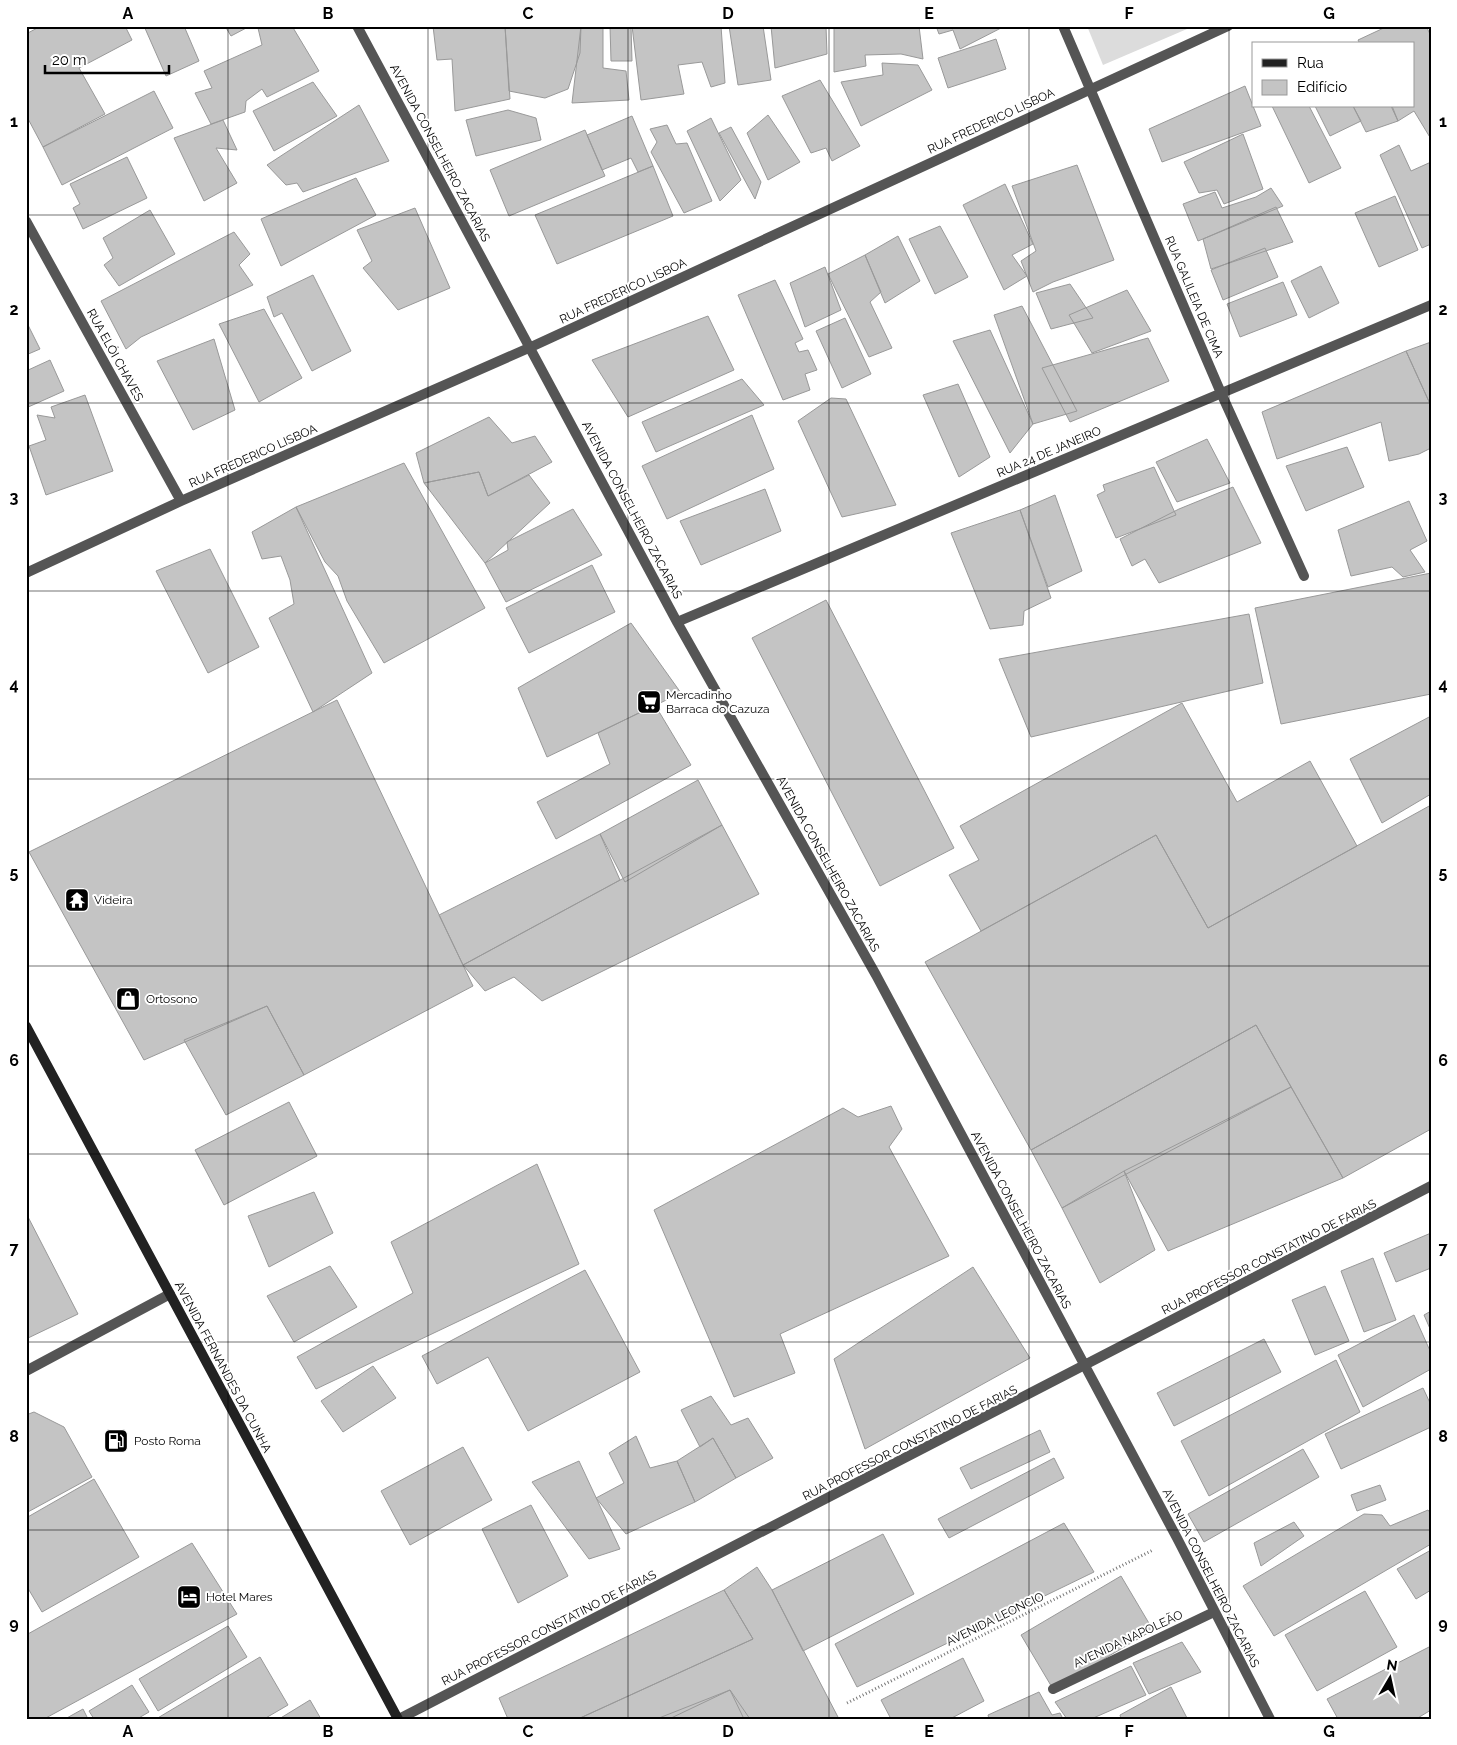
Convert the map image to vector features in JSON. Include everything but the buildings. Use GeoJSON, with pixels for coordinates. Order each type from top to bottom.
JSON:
{"type":"FeatureCollection","features":[{"type":"Feature","properties":{"kind":"main road","name":"AVENIDA FERNANDES DA CUNHA"},"geometry":{"type":"LineString","coordinates":[[26,1026],[398,1719]]}},
{"type":"Feature","properties":{"kind":"street","name":"AVENIDA CONSELHEIRO ZACARIAS"},"geometry":{"type":"LineString","coordinates":[[357,26],[677,622],[881,984],[1086,1366],[1270,1719]]}},
{"type":"Feature","properties":{"kind":"street","name":"RUA GALILEIA DE CIMA"},"geometry":{"type":"LineString","coordinates":[[1063,26],[1221,392],[1304,576]]}},
{"type":"Feature","properties":{"kind":"street","name":"RUA FREDERICO LISBOA"},"geometry":{"type":"LineString","coordinates":[[26,573],[181,501],[531,347],[1228,26]]}},
{"type":"Feature","properties":{"kind":"street","name":"RUA ELÓI CHAVES"},"geometry":{"type":"LineString","coordinates":[[26,220],[181,501]]}},
{"type":"Feature","properties":{"kind":"street","name":"RUA 24 DE JANEIRO"},"geometry":{"type":"LineString","coordinates":[[677,622],[1431,305]]}},
{"type":"Feature","properties":{"kind":"street","name":"RUA PROFESSOR CONSTATINO DE FARIAS"},"geometry":{"type":"LineString","coordinates":[[398,1719],[1086,1366],[1431,1186]]}},
{"type":"Feature","properties":{"kind":"street"},"geometry":{"type":"LineString","coordinates":[[26,1371],[170,1294]]}},
{"type":"Feature","properties":{"kind":"street","name":"AVENIDA NAPOLEÃO"},"geometry":{"type":"LineString","coordinates":[[1053,1689],[1214,1612]]}},
{"type":"Feature","properties":{"kind":"path","name":"AVENIDA LEONCIO"},"geometry":{"type":"LineString","coordinates":[[847,1702],[1150,1552]]}},
{"type":"Feature","properties":{"kind":"shaded area"},"geometry":{"type":"Polygon","coordinates":[[[1087,26],[1194,26],[1103,65],[1087,26]]]}},
{"type":"Feature","properties":{"kind":"place","name":"Mercadinho Barraca do Cazuza"},"geometry":{"type":"Point","coordinates":[649,702]}},
{"type":"Feature","properties":{"kind":"place","name":"Videira"},"geometry":{"type":"Point","coordinates":[77,900]}},
{"type":"Feature","properties":{"kind":"place","name":"Ortosono"},"geometry":{"type":"Point","coordinates":[128,999]}},
{"type":"Feature","properties":{"kind":"place","name":"Posto Roma"},"geometry":{"type":"Point","coordinates":[116,1441]}},
{"type":"Feature","properties":{"kind":"place","name":"Hotel Mares"},"geometry":{"type":"Point","coordinates":[189,1597]}}]}
